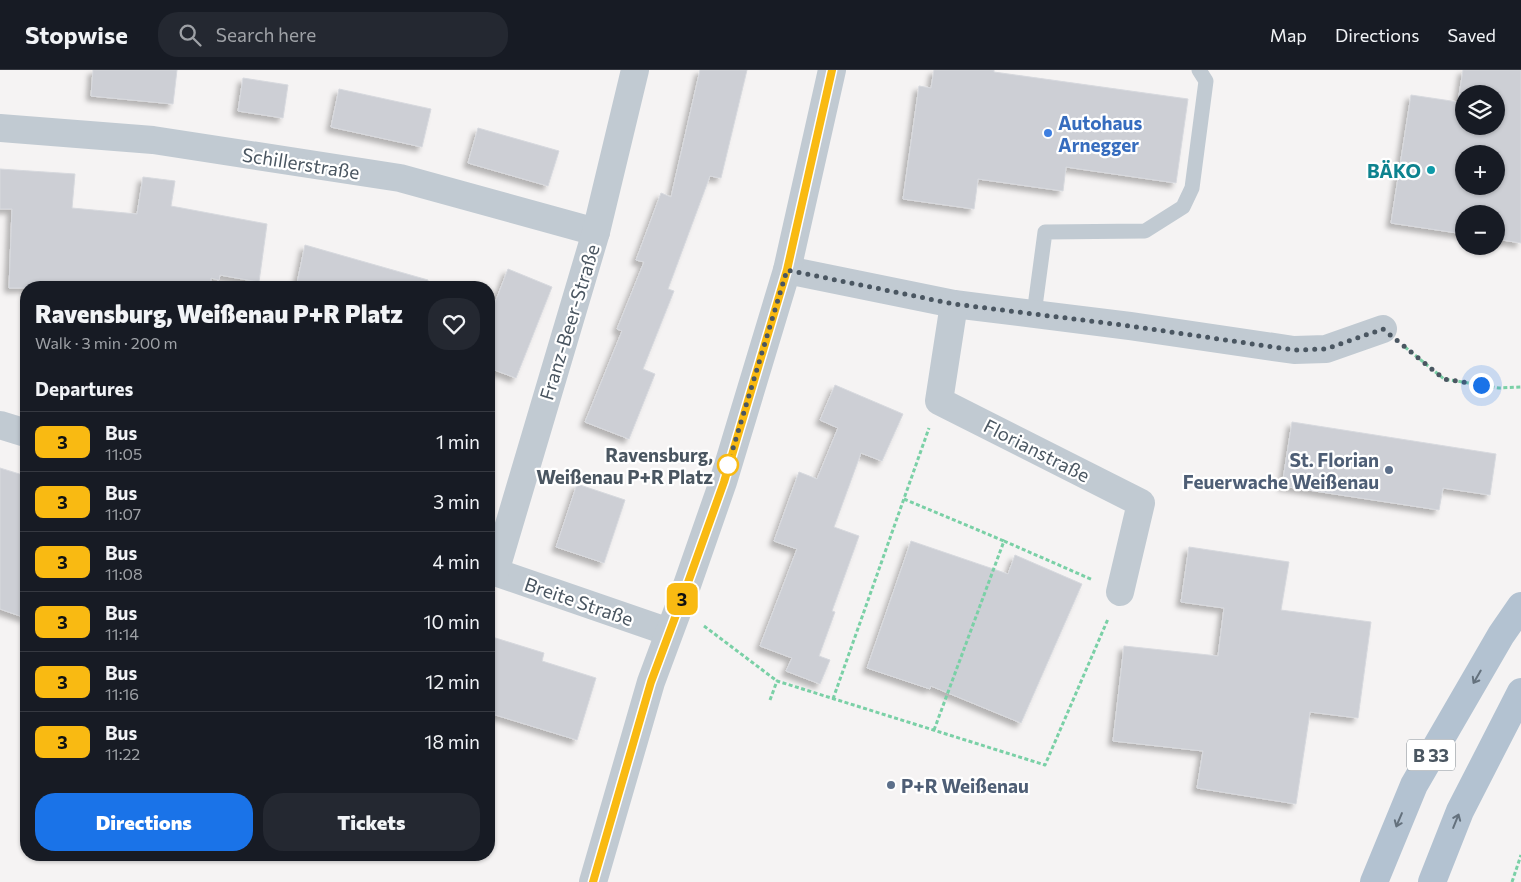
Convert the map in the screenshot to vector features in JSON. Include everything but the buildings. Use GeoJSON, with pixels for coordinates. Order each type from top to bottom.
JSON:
{"type":"FeatureCollection","features":[{"type":"Feature","properties":{"kind":"main road","name":"B 33"},"geometry":{"type":"LineString","coordinates":[[1374,882],[1414,785],[1501,635],[1521,606]]}},
{"type":"Feature","properties":{"kind":"main road","name":"B 33"},"geometry":{"type":"LineString","coordinates":[[1432,882],[1460,811],[1521,692]]}},
{"type":"Feature","properties":{"kind":"street","name":"Franz-Beer-Straße"},"geometry":{"type":"LineString","coordinates":[[495,561],[596,232],[635,70]]}},
{"type":"Feature","properties":{"kind":"street"},"geometry":{"type":"LineString","coordinates":[[593,882],[651,682],[724,482],[787,270],[832,70]]}},
{"type":"Feature","properties":{"kind":"street","name":"Schillerstraße"},"geometry":{"type":"LineString","coordinates":[[0,128],[153,140],[400,178],[596,232]]}},
{"type":"Feature","properties":{"kind":"street"},"geometry":{"type":"LineString","coordinates":[[787,270],[954,304],[1294,350],[1326,349],[1383,329]]}},
{"type":"Feature","properties":{"kind":"street"},"geometry":{"type":"LineString","coordinates":[[939,401],[954,304]]}},
{"type":"Feature","properties":{"kind":"street","name":"Florianstraße"},"geometry":{"type":"LineString","coordinates":[[939,401],[1141,502],[1120,592]]}},
{"type":"Feature","properties":{"kind":"street"},"geometry":{"type":"LineString","coordinates":[[0,425],[20,430]]}},
{"type":"Feature","properties":{"kind":"street","name":"Breite Straße"},"geometry":{"type":"LineString","coordinates":[[495,572],[669,632]]}},
{"type":"Feature","properties":{"kind":"lane"},"geometry":{"type":"LineString","coordinates":[[1034,314],[1045,232],[1145,231],[1183,207],[1192,188],[1206,81],[1199,70]]}},
{"type":"Feature","properties":{"kind":"path"},"geometry":{"type":"LineString","coordinates":[[1383,329],[1444,379],[1499,388],[1521,387]]}},
{"type":"Feature","properties":{"kind":"path"},"geometry":{"type":"LineString","coordinates":[[833,699],[939,401]]}},
{"type":"Feature","properties":{"kind":"path"},"geometry":{"type":"LineString","coordinates":[[679,608],[777,681],[1045,765],[1120,592],[904,499]]}},
{"type":"Feature","properties":{"kind":"path"},"geometry":{"type":"LineString","coordinates":[[934,730],[1004,541]]}},
{"type":"Feature","properties":{"kind":"path"},"geometry":{"type":"LineString","coordinates":[[770,700],[777,681]]}},
{"type":"Feature","properties":{"kind":"path"},"geometry":{"type":"LineString","coordinates":[[1512,882],[1521,855]]}},
{"type":"Feature","properties":{"kind":"bus line","name":"3"},"geometry":{"type":"LineString","coordinates":[[593,882],[651,682],[724,482],[787,270],[832,70]]}},
{"type":"Feature","properties":{"kind":"place","name":"Autohaus Arnegger"},"geometry":{"type":"Point","coordinates":[1048,133]}},
{"type":"Feature","properties":{"kind":"place","name":"BÄKO"},"geometry":{"type":"Point","coordinates":[1431,170]}},
{"type":"Feature","properties":{"kind":"place","name":"Ravensburg, Weißenau P+R Platz"},"geometry":{"type":"Point","coordinates":[728,465]}},
{"type":"Feature","properties":{"kind":"place","name":"St. Florian Feuerwache Weißenau"},"geometry":{"type":"Point","coordinates":[1389,470]}},
{"type":"Feature","properties":{"kind":"place","name":"P+R Weißenau"},"geometry":{"type":"Point","coordinates":[891,785]}},
{"type":"Feature","properties":{"kind":"route"},"geometry":{"type":"LineString","coordinates":[[728,465],[787,270],[954,304],[1130,326],[1294,350],[1326,349],[1383,329],[1444,379],[1481,385]]}}]}
